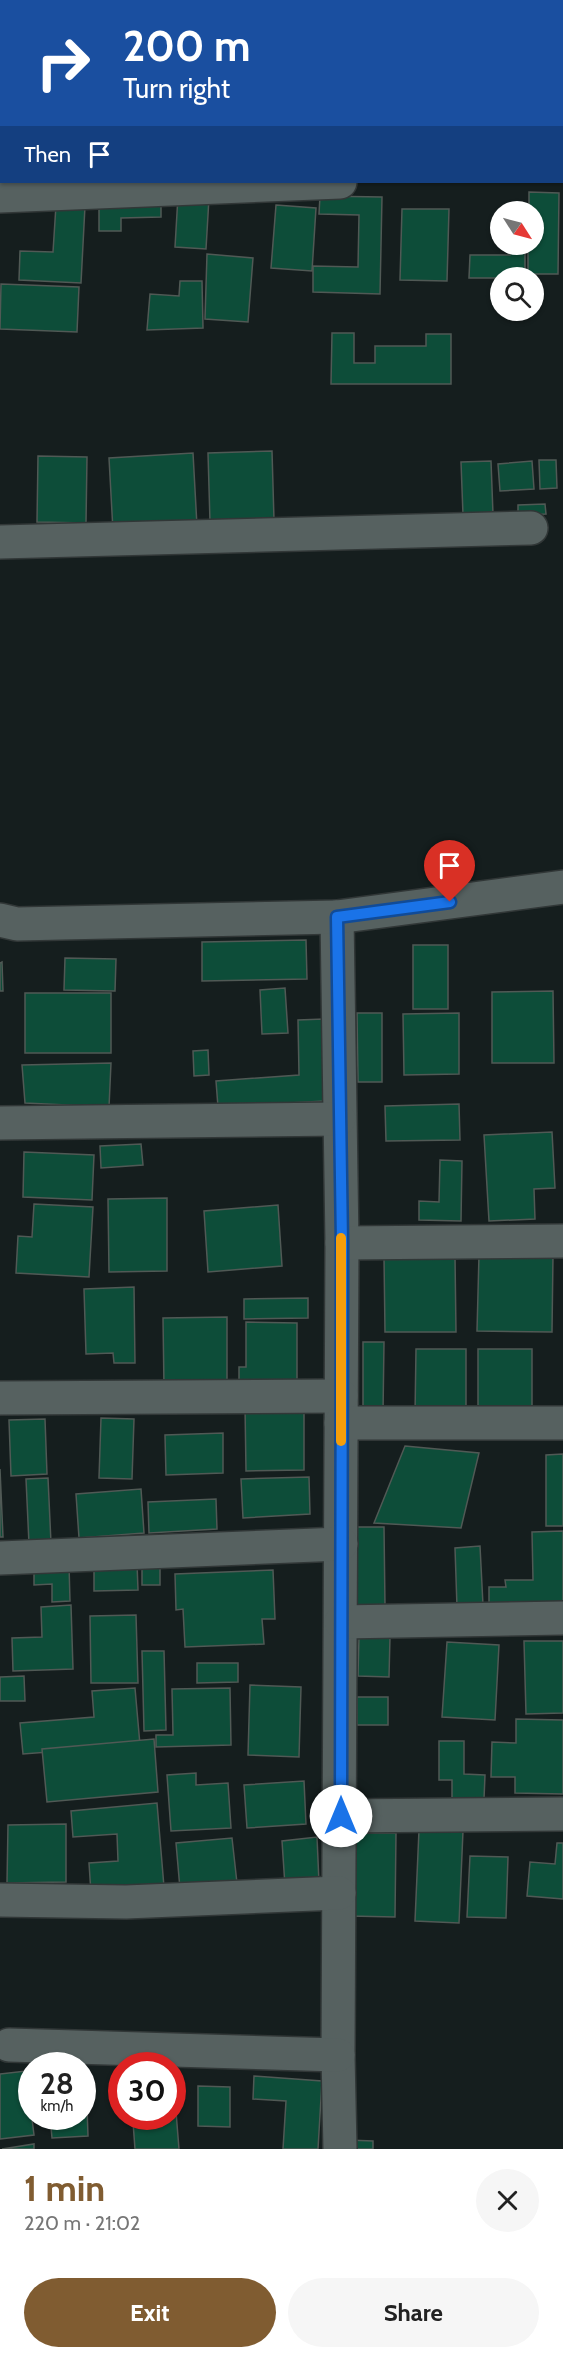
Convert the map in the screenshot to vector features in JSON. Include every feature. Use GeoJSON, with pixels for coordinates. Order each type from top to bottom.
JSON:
{"type":"FeatureCollection","features":[{"type":"Feature","properties":{"kind":"street"},"geometry":{"type":"LineString","coordinates":[[0,196],[316,183]]}},
{"type":"Feature","properties":{"kind":"street"},"geometry":{"type":"LineString","coordinates":[[0,542],[531,528]]}},
{"type":"Feature","properties":{"kind":"street"},"geometry":{"type":"LineString","coordinates":[[0,920],[17,924],[337,917],[563,887]]}},
{"type":"Feature","properties":{"kind":"street"},"geometry":{"type":"LineString","coordinates":[[337,917],[342,1243],[341,1816],[338,2055],[340,2149]]}},
{"type":"Feature","properties":{"kind":"street"},"geometry":{"type":"LineString","coordinates":[[0,1123],[339,1119]]}},
{"type":"Feature","properties":{"kind":"street"},"geometry":{"type":"LineString","coordinates":[[342,1243],[563,1241]]}},
{"type":"Feature","properties":{"kind":"street"},"geometry":{"type":"LineString","coordinates":[[0,1398],[341,1409],[563,1423]]}},
{"type":"Feature","properties":{"kind":"street"},"geometry":{"type":"LineString","coordinates":[[0,1558],[341,1544]]}},
{"type":"Feature","properties":{"kind":"street"},"geometry":{"type":"LineString","coordinates":[[341,1622],[563,1618]]}},
{"type":"Feature","properties":{"kind":"street"},"geometry":{"type":"LineString","coordinates":[[341,1816],[563,1814]]}},
{"type":"Feature","properties":{"kind":"street"},"geometry":{"type":"LineString","coordinates":[[0,1900],[126,1902],[339,1893]]}},
{"type":"Feature","properties":{"kind":"street"},"geometry":{"type":"LineString","coordinates":[[9,2045],[338,2055]]}},
{"type":"Feature","properties":{"kind":"building"},"geometry":{"type":"Polygon","coordinates":[[[529,192],[559,193],[558,274],[544,274],[544,267],[528,267],[528,255],[544,255],[544,201],[529,201],[529,192]]]}},
{"type":"Feature","properties":{"kind":"building"},"geometry":{"type":"Polygon","coordinates":[[[99,194],[161,194],[161,217],[121,218],[121,231],[99,231],[99,194]]]}},
{"type":"Feature","properties":{"kind":"building"},"geometry":{"type":"Polygon","coordinates":[[[178,196],[209,198],[206,249],[175,247],[178,196]]]}},
{"type":"Feature","properties":{"kind":"building"},"geometry":{"type":"Polygon","coordinates":[[[320,196],[382,197],[380,294],[313,292],[313,266],[358,267],[359,215],[319,214],[320,196]]]}},
{"type":"Feature","properties":{"kind":"building"},"geometry":{"type":"Polygon","coordinates":[[[56,205],[85,206],[81,283],[19,280],[20,251],[53,252],[56,205]]]}},
{"type":"Feature","properties":{"kind":"building"},"geometry":{"type":"Polygon","coordinates":[[[276,205],[316,208],[312,271],[271,268],[276,205]]]}},
{"type":"Feature","properties":{"kind":"building"},"geometry":{"type":"Polygon","coordinates":[[[402,209],[449,209],[447,281],[400,280],[402,209]]]}},
{"type":"Feature","properties":{"kind":"building"},"geometry":{"type":"Polygon","coordinates":[[[207,254],[253,258],[248,322],[205,319],[207,254]]]}},
{"type":"Feature","properties":{"kind":"building"},"geometry":{"type":"Polygon","coordinates":[[[470,255],[525,255],[525,267],[490,267],[490,278],[469,278],[470,255]]]}},
{"type":"Feature","properties":{"kind":"building"},"geometry":{"type":"Polygon","coordinates":[[[180,281],[202,281],[203,328],[147,330],[150,294],[179,296],[180,281]]]}},
{"type":"Feature","properties":{"kind":"building"},"geometry":{"type":"Polygon","coordinates":[[[1,284],[79,287],[77,332],[0,329],[1,284]]]}},
{"type":"Feature","properties":{"kind":"building"},"geometry":{"type":"Polygon","coordinates":[[[332,333],[354,333],[354,363],[375,363],[375,346],[426,346],[426,334],[451,334],[451,384],[331,384],[332,333]]]}},
{"type":"Feature","properties":{"kind":"building"},"geometry":{"type":"Polygon","coordinates":[[[272,451],[274,520],[210,522],[208,453],[272,451]]]}},
{"type":"Feature","properties":{"kind":"building"},"geometry":{"type":"Polygon","coordinates":[[[193,453],[197,526],[113,531],[109,458],[193,453]]]}},
{"type":"Feature","properties":{"kind":"building"},"geometry":{"type":"Polygon","coordinates":[[[38,456],[87,457],[86,523],[37,522],[38,456]]]}},
{"type":"Feature","properties":{"kind":"building"},"geometry":{"type":"Polygon","coordinates":[[[539,460],[556,460],[557,488],[540,489],[539,460]]]}},
{"type":"Feature","properties":{"kind":"building"},"geometry":{"type":"Polygon","coordinates":[[[491,461],[493,514],[463,515],[461,462],[491,461]]]}},
{"type":"Feature","properties":{"kind":"building"},"geometry":{"type":"Polygon","coordinates":[[[532,461],[534,489],[500,491],[498,464],[532,461]]]}},
{"type":"Feature","properties":{"kind":"building"},"geometry":{"type":"Polygon","coordinates":[[[545,504],[546,514],[518,515],[518,505],[545,504]]]}},
{"type":"Feature","properties":{"kind":"building"},"geometry":{"type":"Polygon","coordinates":[[[306,940],[307,979],[202,981],[202,942],[306,940]]]}},
{"type":"Feature","properties":{"kind":"building"},"geometry":{"type":"Polygon","coordinates":[[[413,945],[448,945],[448,1009],[413,1009],[413,945]]]}},
{"type":"Feature","properties":{"kind":"building"},"geometry":{"type":"Polygon","coordinates":[[[65,958],[116,959],[115,991],[64,990],[65,958]]]}},
{"type":"Feature","properties":{"kind":"building"},"geometry":{"type":"Polygon","coordinates":[[[2,962],[3,991],[0,991],[0,963],[2,962]]]}},
{"type":"Feature","properties":{"kind":"building"},"geometry":{"type":"Polygon","coordinates":[[[285,988],[288,1033],[262,1034],[260,990],[285,988]]]}},
{"type":"Feature","properties":{"kind":"building"},"geometry":{"type":"Polygon","coordinates":[[[553,991],[554,1063],[492,1063],[492,992],[553,991]]]}},
{"type":"Feature","properties":{"kind":"building"},"geometry":{"type":"Polygon","coordinates":[[[25,993],[111,993],[111,1053],[25,1053],[25,993]]]}},
{"type":"Feature","properties":{"kind":"building"},"geometry":{"type":"Polygon","coordinates":[[[357,1013],[382,1013],[382,1082],[358,1082],[357,1013]]]}},
{"type":"Feature","properties":{"kind":"building"},"geometry":{"type":"Polygon","coordinates":[[[459,1013],[459,1074],[404,1075],[403,1014],[459,1013]]]}},
{"type":"Feature","properties":{"kind":"building"},"geometry":{"type":"Polygon","coordinates":[[[324,1019],[325,1101],[218,1107],[216,1081],[299,1075],[298,1020],[324,1019]]]}},
{"type":"Feature","properties":{"kind":"building"},"geometry":{"type":"Polygon","coordinates":[[[208,1050],[209,1075],[194,1076],[193,1051],[208,1050]]]}},
{"type":"Feature","properties":{"kind":"building"},"geometry":{"type":"Polygon","coordinates":[[[111,1063],[109,1107],[25,1103],[22,1065],[111,1063]]]}},
{"type":"Feature","properties":{"kind":"building"},"geometry":{"type":"Polygon","coordinates":[[[459,1104],[460,1140],[386,1141],[385,1106],[459,1104]]]}},
{"type":"Feature","properties":{"kind":"building"},"geometry":{"type":"Polygon","coordinates":[[[552,1132],[555,1188],[534,1189],[535,1219],[489,1221],[484,1135],[552,1132]]]}},
{"type":"Feature","properties":{"kind":"building"},"geometry":{"type":"Polygon","coordinates":[[[141,1144],[143,1165],[101,1168],[100,1146],[141,1144]]]}},
{"type":"Feature","properties":{"kind":"building"},"geometry":{"type":"Polygon","coordinates":[[[24,1152],[94,1155],[92,1200],[23,1197],[24,1152]]]}},
{"type":"Feature","properties":{"kind":"building"},"geometry":{"type":"Polygon","coordinates":[[[440,1160],[462,1161],[461,1221],[419,1220],[419,1201],[439,1202],[440,1160]]]}},
{"type":"Feature","properties":{"kind":"building"},"geometry":{"type":"Polygon","coordinates":[[[167,1198],[167,1271],[109,1272],[108,1199],[167,1198]]]}},
{"type":"Feature","properties":{"kind":"building"},"geometry":{"type":"Polygon","coordinates":[[[34,1204],[93,1207],[89,1277],[16,1273],[18,1236],[32,1237],[34,1204]]]}},
{"type":"Feature","properties":{"kind":"building"},"geometry":{"type":"Polygon","coordinates":[[[278,1205],[282,1266],[208,1272],[204,1211],[278,1205]]]}},
{"type":"Feature","properties":{"kind":"building"},"geometry":{"type":"Polygon","coordinates":[[[479,1255],[553,1255],[552,1332],[477,1331],[479,1255]]]}},
{"type":"Feature","properties":{"kind":"building"},"geometry":{"type":"Polygon","coordinates":[[[455,1256],[456,1332],[385,1332],[384,1257],[455,1256]]]}},
{"type":"Feature","properties":{"kind":"building"},"geometry":{"type":"Polygon","coordinates":[[[134,1287],[135,1363],[114,1363],[113,1353],[86,1354],[84,1289],[134,1287]]]}},
{"type":"Feature","properties":{"kind":"building"},"geometry":{"type":"Polygon","coordinates":[[[308,1298],[308,1318],[244,1319],[244,1299],[308,1298]]]}},
{"type":"Feature","properties":{"kind":"building"},"geometry":{"type":"Polygon","coordinates":[[[227,1317],[227,1387],[164,1388],[163,1318],[227,1317]]]}},
{"type":"Feature","properties":{"kind":"building"},"geometry":{"type":"Polygon","coordinates":[[[246,1322],[297,1323],[297,1391],[239,1390],[239,1367],[246,1367],[246,1322]]]}},
{"type":"Feature","properties":{"kind":"building"},"geometry":{"type":"Polygon","coordinates":[[[363,1342],[384,1342],[383,1414],[363,1414],[363,1342]]]}},
{"type":"Feature","properties":{"kind":"building"},"geometry":{"type":"Polygon","coordinates":[[[416,1349],[466,1349],[466,1415],[415,1415],[416,1349]]]}},
{"type":"Feature","properties":{"kind":"building"},"geometry":{"type":"Polygon","coordinates":[[[478,1349],[532,1349],[532,1413],[478,1414],[478,1349]]]}},
{"type":"Feature","properties":{"kind":"building"},"geometry":{"type":"Polygon","coordinates":[[[304,1405],[304,1470],[246,1471],[245,1406],[304,1405]]]}},
{"type":"Feature","properties":{"kind":"building"},"geometry":{"type":"Polygon","coordinates":[[[101,1418],[134,1419],[132,1479],[99,1478],[101,1418]]]}},
{"type":"Feature","properties":{"kind":"building"},"geometry":{"type":"Polygon","coordinates":[[[45,1419],[47,1474],[11,1476],[9,1420],[45,1419]]]}},
{"type":"Feature","properties":{"kind":"building"},"geometry":{"type":"Polygon","coordinates":[[[223,1433],[223,1473],[166,1475],[165,1435],[223,1433]]]}},
{"type":"Feature","properties":{"kind":"building"},"geometry":{"type":"Polygon","coordinates":[[[405,1446],[479,1453],[461,1528],[374,1523],[405,1446]]]}},
{"type":"Feature","properties":{"kind":"building"},"geometry":{"type":"Polygon","coordinates":[[[563,1454],[563,1526],[546,1526],[546,1455],[563,1454]]]}},
{"type":"Feature","properties":{"kind":"building"},"geometry":{"type":"Polygon","coordinates":[[[0,1469],[3,1537],[0,1537],[0,1469]]]}},
{"type":"Feature","properties":{"kind":"building"},"geometry":{"type":"Polygon","coordinates":[[[309,1477],[310,1514],[243,1518],[241,1479],[309,1477]]]}},
{"type":"Feature","properties":{"kind":"building"},"geometry":{"type":"Polygon","coordinates":[[[48,1478],[51,1543],[29,1544],[26,1479],[48,1478]]]}},
{"type":"Feature","properties":{"kind":"building"},"geometry":{"type":"Polygon","coordinates":[[[141,1489],[144,1533],[79,1538],[76,1494],[141,1489]]]}},
{"type":"Feature","properties":{"kind":"building"},"geometry":{"type":"Polygon","coordinates":[[[216,1499],[217,1529],[149,1533],[148,1502],[216,1499]]]}},
{"type":"Feature","properties":{"kind":"building"},"geometry":{"type":"Polygon","coordinates":[[[356,1527],[384,1527],[385,1606],[357,1607],[356,1527]]]}},
{"type":"Feature","properties":{"kind":"building"},"geometry":{"type":"Polygon","coordinates":[[[563,1531],[563,1604],[489,1606],[489,1587],[506,1587],[505,1580],[533,1580],[532,1532],[563,1531]]]}},
{"type":"Feature","properties":{"kind":"building"},"geometry":{"type":"Polygon","coordinates":[[[480,1546],[483,1605],[457,1607],[455,1548],[480,1546]]]}},
{"type":"Feature","properties":{"kind":"building"},"geometry":{"type":"Polygon","coordinates":[[[142,1561],[160,1561],[160,1585],[142,1585],[142,1561]]]}},
{"type":"Feature","properties":{"kind":"building"},"geometry":{"type":"Polygon","coordinates":[[[137,1563],[138,1590],[94,1591],[94,1564],[137,1563]]]}},
{"type":"Feature","properties":{"kind":"building"},"geometry":{"type":"Polygon","coordinates":[[[69,1565],[70,1601],[52,1602],[52,1584],[34,1585],[34,1566],[69,1565]]]}},
{"type":"Feature","properties":{"kind":"building"},"geometry":{"type":"Polygon","coordinates":[[[273,1570],[275,1619],[262,1619],[264,1644],[185,1647],[183,1609],[176,1610],[175,1574],[273,1570]]]}},
{"type":"Feature","properties":{"kind":"building"},"geometry":{"type":"Polygon","coordinates":[[[71,1605],[73,1669],[13,1671],[12,1638],[42,1637],[41,1607],[71,1605]]]}},
{"type":"Feature","properties":{"kind":"building"},"geometry":{"type":"Polygon","coordinates":[[[136,1615],[138,1683],[91,1683],[90,1616],[136,1615]]]}},
{"type":"Feature","properties":{"kind":"building"},"geometry":{"type":"Polygon","coordinates":[[[359,1636],[390,1637],[389,1677],[358,1676],[359,1636]]]}},
{"type":"Feature","properties":{"kind":"building"},"geometry":{"type":"Polygon","coordinates":[[[524,1641],[563,1641],[563,1713],[526,1714],[524,1641]]]}},
{"type":"Feature","properties":{"kind":"building"},"geometry":{"type":"Polygon","coordinates":[[[447,1642],[499,1645],[495,1720],[442,1717],[447,1642]]]}},
{"type":"Feature","properties":{"kind":"building"},"geometry":{"type":"Polygon","coordinates":[[[142,1651],[164,1651],[166,1730],[144,1731],[142,1651]]]}},
{"type":"Feature","properties":{"kind":"building"},"geometry":{"type":"Polygon","coordinates":[[[197,1663],[238,1663],[238,1682],[197,1683],[197,1663]]]}},
{"type":"Feature","properties":{"kind":"building"},"geometry":{"type":"Polygon","coordinates":[[[24,1676],[25,1701],[0,1701],[0,1677],[24,1676]]]}},
{"type":"Feature","properties":{"kind":"building"},"geometry":{"type":"Polygon","coordinates":[[[250,1685],[301,1687],[299,1757],[248,1755],[250,1685]]]}},
{"type":"Feature","properties":{"kind":"building"},"geometry":{"type":"Polygon","coordinates":[[[135,1688],[140,1745],[23,1754],[20,1723],[94,1717],[92,1691],[135,1688]]]}},
{"type":"Feature","properties":{"kind":"building"},"geometry":{"type":"Polygon","coordinates":[[[230,1688],[231,1745],[156,1747],[156,1735],[173,1735],[172,1689],[230,1688]]]}},
{"type":"Feature","properties":{"kind":"building"},"geometry":{"type":"Polygon","coordinates":[[[357,1697],[388,1697],[388,1725],[357,1725],[357,1697]]]}},
{"type":"Feature","properties":{"kind":"building"},"geometry":{"type":"Polygon","coordinates":[[[516,1719],[563,1720],[563,1794],[515,1793],[515,1777],[491,1777],[492,1742],[516,1743],[516,1719]]]}},
{"type":"Feature","properties":{"kind":"building"},"geometry":{"type":"Polygon","coordinates":[[[154,1739],[158,1792],[47,1802],[42,1749],[154,1739]]]}},
{"type":"Feature","properties":{"kind":"building"},"geometry":{"type":"Polygon","coordinates":[[[439,1741],[464,1741],[464,1774],[485,1775],[484,1799],[452,1798],[452,1780],[439,1780],[439,1741]]]}},
{"type":"Feature","properties":{"kind":"building"},"geometry":{"type":"Polygon","coordinates":[[[196,1773],[196,1785],[228,1783],[231,1828],[171,1831],[167,1775],[196,1773]]]}},
{"type":"Feature","properties":{"kind":"building"},"geometry":{"type":"Polygon","coordinates":[[[304,1781],[306,1824],[247,1828],[244,1785],[304,1781]]]}},
{"type":"Feature","properties":{"kind":"building"},"geometry":{"type":"Polygon","coordinates":[[[157,1803],[164,1887],[91,1893],[89,1863],[118,1861],[117,1834],[73,1837],[71,1811],[157,1803]]]}},
{"type":"Feature","properties":{"kind":"building"},"geometry":{"type":"Polygon","coordinates":[[[66,1824],[66,1882],[7,1883],[8,1825],[66,1824]]]}},
{"type":"Feature","properties":{"kind":"building"},"geometry":{"type":"Polygon","coordinates":[[[419,1830],[463,1831],[459,1923],[415,1921],[419,1830]]]}},
{"type":"Feature","properties":{"kind":"building"},"geometry":{"type":"Polygon","coordinates":[[[352,1833],[396,1833],[395,1917],[350,1916],[352,1833]]]}},
{"type":"Feature","properties":{"kind":"building"},"geometry":{"type":"Polygon","coordinates":[[[317,1837],[319,1883],[285,1886],[282,1841],[317,1837]]]}},
{"type":"Feature","properties":{"kind":"building"},"geometry":{"type":"Polygon","coordinates":[[[232,1838],[237,1883],[180,1889],[176,1843],[232,1838]]]}},
{"type":"Feature","properties":{"kind":"building"},"geometry":{"type":"Polygon","coordinates":[[[557,1843],[563,1843],[563,1899],[527,1896],[530,1862],[555,1864],[557,1843]]]}},
{"type":"Feature","properties":{"kind":"building"},"geometry":{"type":"Polygon","coordinates":[[[470,1856],[508,1857],[506,1918],[467,1917],[470,1856]]]}},
{"type":"Feature","properties":{"kind":"building"},"geometry":{"type":"Polygon","coordinates":[[[18,2072],[18,2130],[33,2130],[34,2135],[0,2139],[0,2074],[18,2072]]]}},
{"type":"Feature","properties":{"kind":"building"},"geometry":{"type":"Polygon","coordinates":[[[254,2076],[322,2081],[318,2149],[283,2149],[286,2101],[253,2099],[254,2076]]]}},
{"type":"Feature","properties":{"kind":"building"},"geometry":{"type":"Polygon","coordinates":[[[198,2086],[230,2087],[230,2127],[198,2126],[198,2086]]]}},
{"type":"Feature","properties":{"kind":"building"},"geometry":{"type":"Polygon","coordinates":[[[51,2130],[88,2130],[88,2136],[52,2138],[51,2130]]]}},
{"type":"Feature","properties":{"kind":"building"},"geometry":{"type":"Polygon","coordinates":[[[134,2130],[177,2130],[179,2149],[135,2149],[134,2130]]]}},
{"type":"Feature","properties":{"kind":"building"},"geometry":{"type":"Polygon","coordinates":[[[347,2140],[373,2141],[373,2149],[346,2149],[347,2140]]]}},
{"type":"Feature","properties":{"kind":"building"},"geometry":{"type":"Polygon","coordinates":[[[34,2144],[34,2149],[2,2149],[34,2144]]]}},
{"type":"Feature","properties":{"kind":"slow traffic"},"geometry":{"type":"LineString","coordinates":[[341,1238],[341,1441]]}},
{"type":"Feature","properties":{"kind":"route"},"geometry":{"type":"LineString","coordinates":[[341,1816],[342,1243],[337,917],[450,902]]}}]}
